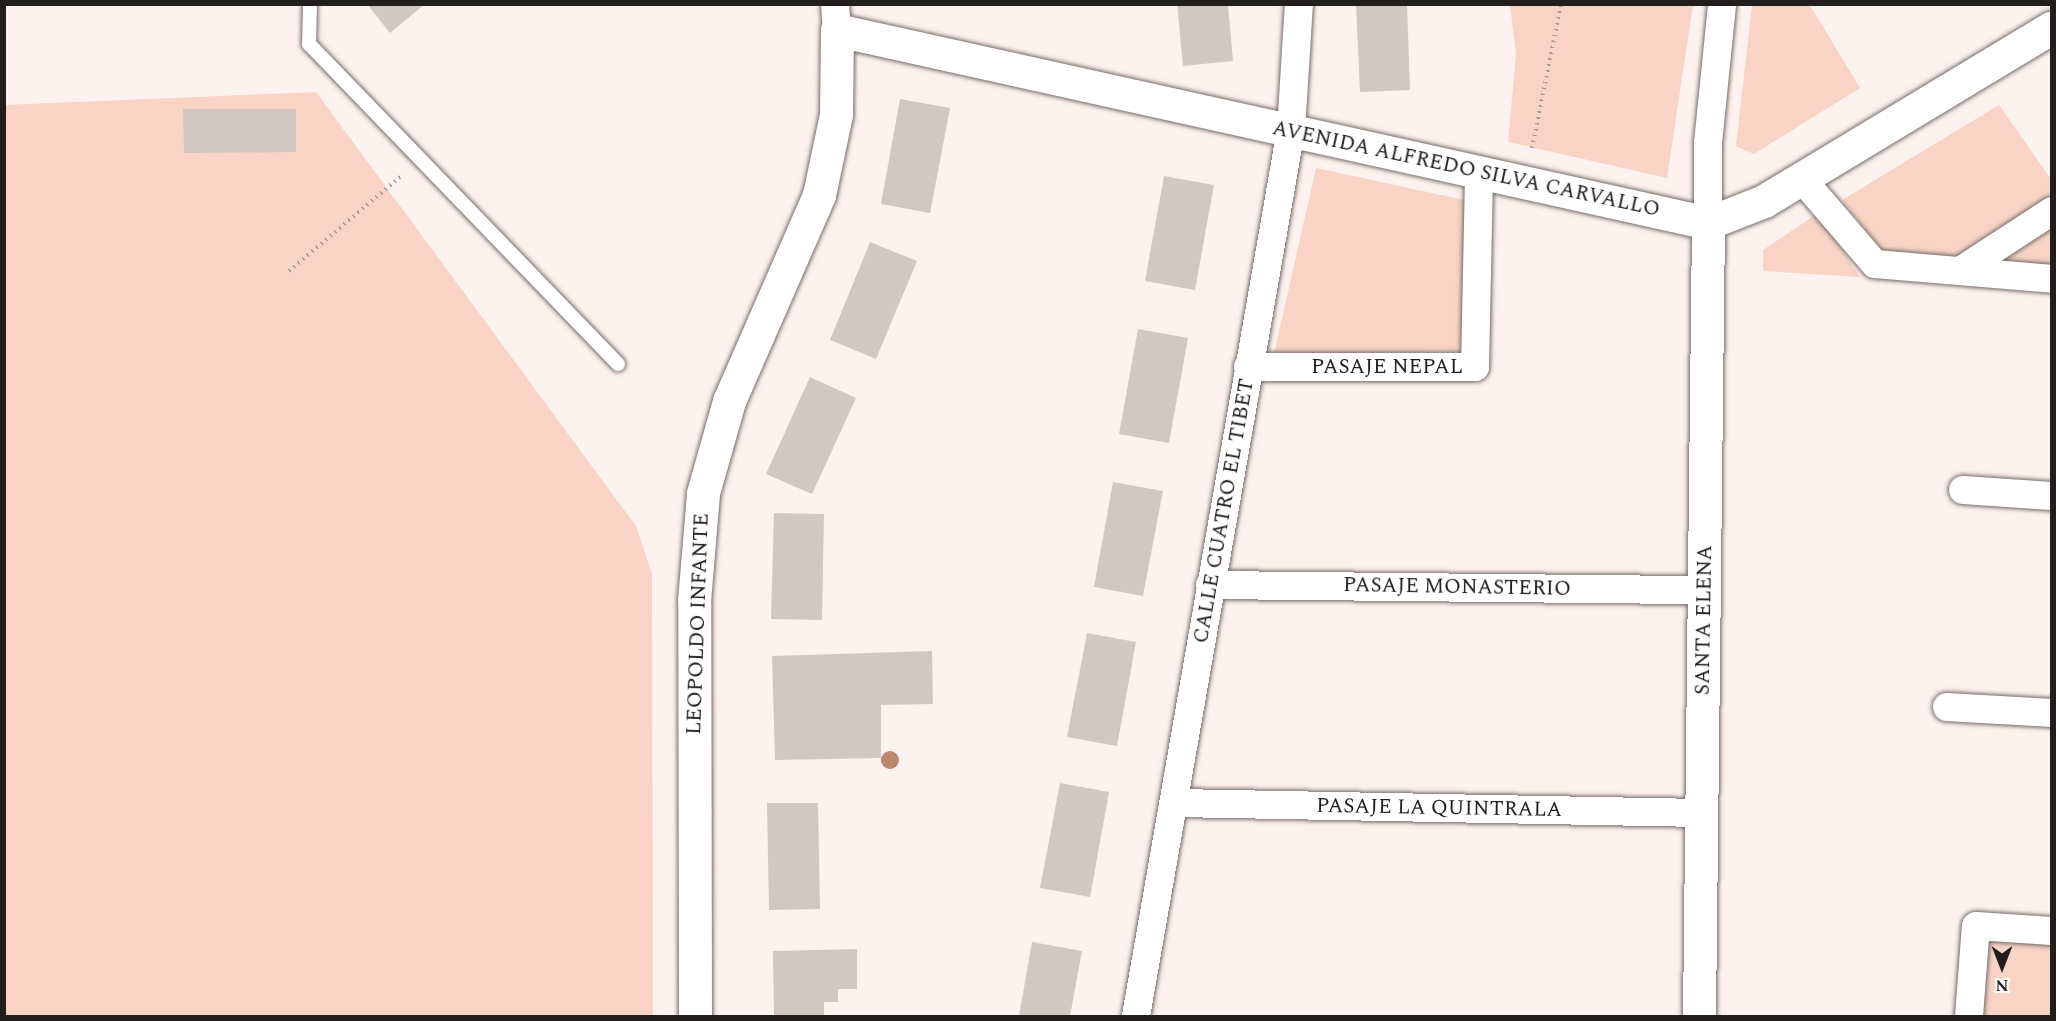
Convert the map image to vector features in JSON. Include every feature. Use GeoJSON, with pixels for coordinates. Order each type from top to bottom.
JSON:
{"type":"FeatureCollection","features":[{"type":"Feature","properties":{"kind":"street","name":"CALLE CUATRO EL TIBET"},"geometry":{"type":"LineString","coordinates":[[1136,1017],[1176,803],[1210,585],[1291,130],[1299,4]]}},
{"type":"Feature","properties":{"kind":"street"},"geometry":{"type":"LineString","coordinates":[[1722,4],[1708,143],[1708,223],[1764,201],[2052,27]]}},
{"type":"Feature","properties":{"kind":"street","name":"AVENIDA ALFREDO SILVA CARVALLO"},"geometry":{"type":"LineString","coordinates":[[836,17],[1291,130],[1708,223]]}},
{"type":"Feature","properties":{"kind":"street","name":"LEOPOLDO INFANTE"},"geometry":{"type":"LineString","coordinates":[[695,1017],[697,536],[729,401],[819,195],[836,114],[836,17]]}},
{"type":"Feature","properties":{"kind":"street","name":"PASAJE NEPAL"},"geometry":{"type":"LineString","coordinates":[[1248,367],[1475,367],[1479,172]]}},
{"type":"Feature","properties":{"kind":"street"},"geometry":{"type":"LineString","coordinates":[[1801,178],[1875,264],[2052,279]]}},
{"type":"Feature","properties":{"kind":"street"},"geometry":{"type":"LineString","coordinates":[[1960,272],[2052,211]]}},
{"type":"Feature","properties":{"kind":"street","name":"SANTA ELENA"},"geometry":{"type":"LineString","coordinates":[[1699,1017],[1708,223]]}},
{"type":"Feature","properties":{"kind":"street"},"geometry":{"type":"LineString","coordinates":[[1964,490],[2052,496]]}},
{"type":"Feature","properties":{"kind":"street","name":"PASAJE MONASTERIO"},"geometry":{"type":"LineString","coordinates":[[1210,585],[1704,590]]}},
{"type":"Feature","properties":{"kind":"street"},"geometry":{"type":"LineString","coordinates":[[1947,706],[2052,713]]}},
{"type":"Feature","properties":{"kind":"street","name":"PASAJE LA QUINTRALA"},"geometry":{"type":"LineString","coordinates":[[1176,803],[1702,813]]}},
{"type":"Feature","properties":{"kind":"street"},"geometry":{"type":"LineString","coordinates":[[1969,1017],[1976,927],[2052,931]]}},
{"type":"Feature","properties":{"kind":"lane"},"geometry":{"type":"LineString","coordinates":[[310,4],[309,44],[618,364]]}},
{"type":"Feature","properties":{"kind":"path"},"geometry":{"type":"LineString","coordinates":[[1525,182],[1561,4]]}},
{"type":"Feature","properties":{"kind":"path"},"geometry":{"type":"LineString","coordinates":[[289,272],[420,160]]}},
{"type":"Feature","properties":{"kind":"shaded area"},"geometry":{"type":"Polygon","coordinates":[[[1510,5],[1693,5],[1667,178],[1508,142],[1516,54],[1510,5]]]}},
{"type":"Feature","properties":{"kind":"shaded area"},"geometry":{"type":"Polygon","coordinates":[[[1752,5],[1810,5],[1860,88],[1754,154],[1736,146],[1752,5]]]}},
{"type":"Feature","properties":{"kind":"shaded area"},"geometry":{"type":"Polygon","coordinates":[[[316,92],[636,526],[652,574],[653,1016],[5,1016],[4,105],[316,92]]]}},
{"type":"Feature","properties":{"kind":"shaded area"},"geometry":{"type":"Polygon","coordinates":[[[1999,105],[2051,179],[2051,201],[1959,263],[1886,256],[1842,200],[1999,105]]]}},
{"type":"Feature","properties":{"kind":"shaded area"},"geometry":{"type":"Polygon","coordinates":[[[1316,168],[1469,201],[1466,351],[1274,354],[1316,168]]]}},
{"type":"Feature","properties":{"kind":"shaded area"},"geometry":{"type":"Polygon","coordinates":[[[1818,213],[1860,277],[1763,271],[1763,250],[1818,213]]]}},
{"type":"Feature","properties":{"kind":"shaded area"},"geometry":{"type":"Polygon","coordinates":[[[2051,222],[2051,271],[1994,259],[2051,222]]]}},
{"type":"Feature","properties":{"kind":"shaded area"},"geometry":{"type":"Polygon","coordinates":[[[2051,937],[2051,1016],[1979,1016],[1988,941],[2051,937]]]}},
{"type":"Feature","properties":{"kind":"building"},"geometry":{"type":"Polygon","coordinates":[[[367,4],[425,4],[390,33],[367,4]]]}},
{"type":"Feature","properties":{"kind":"building"},"geometry":{"type":"Polygon","coordinates":[[[1177,4],[1228,4],[1233,61],[1183,66],[1177,4]]]}},
{"type":"Feature","properties":{"kind":"building"},"geometry":{"type":"Polygon","coordinates":[[[1356,4],[1407,4],[1410,90],[1360,92],[1356,4]]]}},
{"type":"Feature","properties":{"kind":"building"},"geometry":{"type":"Polygon","coordinates":[[[900,99],[950,108],[930,213],[881,204],[900,99]]]}},
{"type":"Feature","properties":{"kind":"building"},"geometry":{"type":"Polygon","coordinates":[[[183,109],[296,109],[296,152],[184,153],[183,109]]]}},
{"type":"Feature","properties":{"kind":"building"},"geometry":{"type":"Polygon","coordinates":[[[1164,176],[1214,185],[1195,290],[1145,281],[1164,176]]]}},
{"type":"Feature","properties":{"kind":"building"},"geometry":{"type":"Polygon","coordinates":[[[870,242],[917,261],[876,359],[830,340],[870,242]]]}},
{"type":"Feature","properties":{"kind":"building"},"geometry":{"type":"Polygon","coordinates":[[[1138,329],[1188,338],[1169,443],[1119,434],[1138,329]]]}},
{"type":"Feature","properties":{"kind":"building"},"geometry":{"type":"Polygon","coordinates":[[[810,377],[856,398],[812,494],[766,474],[810,377]]]}},
{"type":"Feature","properties":{"kind":"building"},"geometry":{"type":"Polygon","coordinates":[[[1113,482],[1163,491],[1143,596],[1094,587],[1113,482]]]}},
{"type":"Feature","properties":{"kind":"building"},"geometry":{"type":"Polygon","coordinates":[[[774,513],[824,514],[822,620],[771,619],[774,513]]]}},
{"type":"Feature","properties":{"kind":"building"},"geometry":{"type":"Polygon","coordinates":[[[1087,633],[1136,642],[1117,746],[1067,737],[1087,633]]]}},
{"type":"Feature","properties":{"kind":"building"},"geometry":{"type":"Polygon","coordinates":[[[932,651],[933,704],[881,705],[881,758],[775,760],[772,656],[932,651]]]}},
{"type":"Feature","properties":{"kind":"building"},"geometry":{"type":"Polygon","coordinates":[[[1060,783],[1109,792],[1090,897],[1040,888],[1060,783]]]}},
{"type":"Feature","properties":{"kind":"building"},"geometry":{"type":"Polygon","coordinates":[[[767,803],[818,803],[820,909],[769,910],[767,803]]]}},
{"type":"Feature","properties":{"kind":"building"},"geometry":{"type":"Polygon","coordinates":[[[1032,942],[1082,951],[1070,1016],[1019,1016],[1032,942]]]}},
{"type":"Feature","properties":{"kind":"building"},"geometry":{"type":"Polygon","coordinates":[[[857,949],[857,989],[838,989],[838,1002],[824,1002],[824,1016],[774,1016],[773,951],[857,949]]]}}]}
